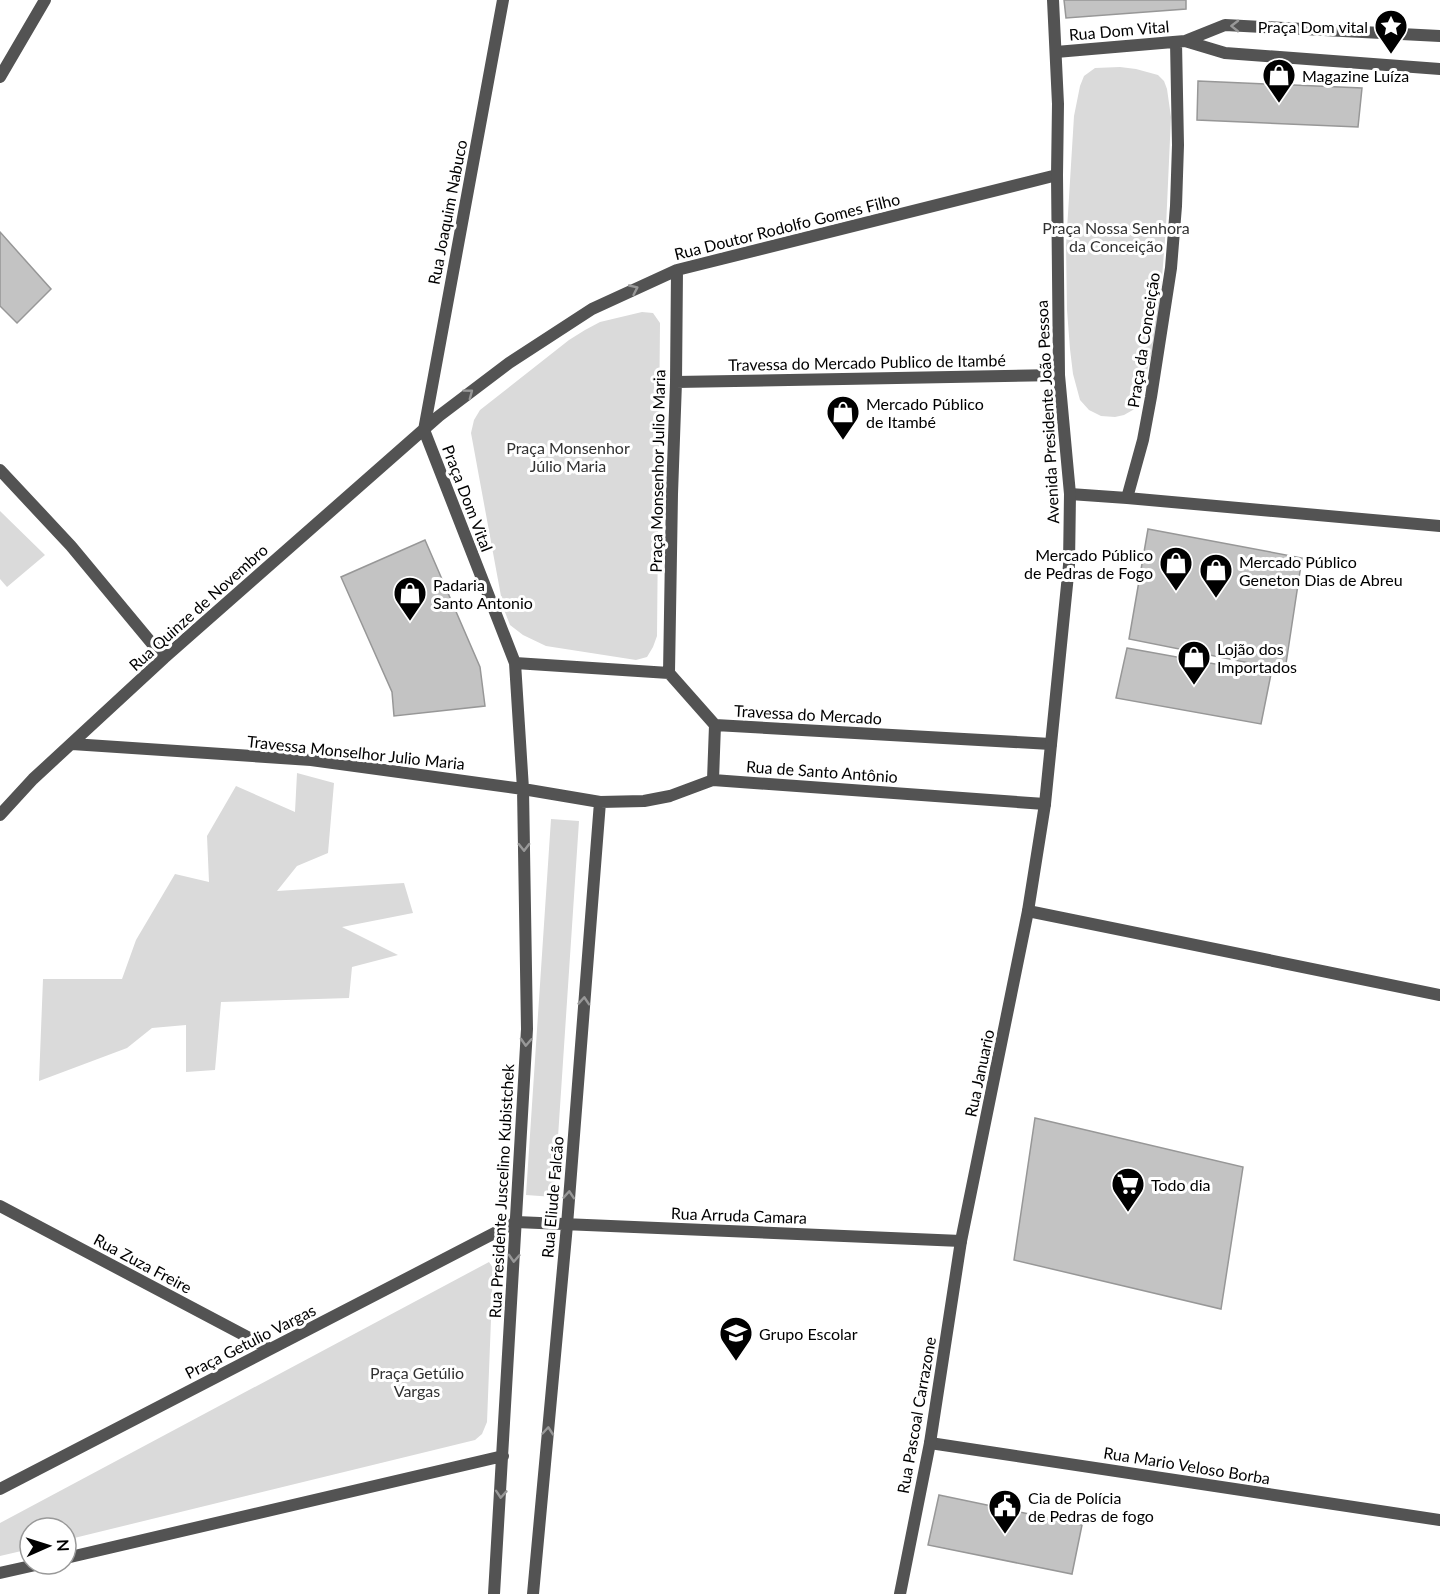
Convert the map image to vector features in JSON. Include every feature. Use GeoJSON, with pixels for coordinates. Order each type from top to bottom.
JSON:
{"type":"FeatureCollection","features":[{"type":"Feature","properties":{"kind":"street"},"geometry":{"type":"LineString","coordinates":[[0,77],[45,0]]}},
{"type":"Feature","properties":{"kind":"street","name":"Rua Joaquim Nabuco"},"geometry":{"type":"LineString","coordinates":[[424,430],[503,0]]}},
{"type":"Feature","properties":{"kind":"street","name":"Avenida Presidente João Pessoa"},"geometry":{"type":"LineString","coordinates":[[1028,911],[1045,804],[1069,565],[1070,494],[1059,375],[1058,104],[1053,0]]}},
{"type":"Feature","properties":{"kind":"street","name":"Rua Dom Vital"},"geometry":{"type":"LineString","coordinates":[[1056,52],[1181,41],[1225,25],[1440,36]]}},
{"type":"Feature","properties":{"kind":"street","name":"Rua Dom Vital"},"geometry":{"type":"LineString","coordinates":[[1181,41],[1225,52],[1440,69]]}},
{"type":"Feature","properties":{"kind":"street","name":"Praça da Conceição"},"geometry":{"type":"LineString","coordinates":[[1127,498],[1143,440],[1171,268],[1176,206],[1181,41]]}},
{"type":"Feature","properties":{"kind":"street","name":"Rua Doutor Rodolfo Gomes Filho"},"geometry":{"type":"LineString","coordinates":[[424,430],[509,363],[592,309],[676,270],[1057,175]]}},
{"type":"Feature","properties":{"kind":"street","name":"Praça Monsenhor Julio Maria"},"geometry":{"type":"LineString","coordinates":[[669,673],[676,382],[676,270]]}},
{"type":"Feature","properties":{"kind":"street","name":"Travessa do Mercado Publico de Itambé"},"geometry":{"type":"LineString","coordinates":[[676,382],[1059,375]]}},
{"type":"Feature","properties":{"kind":"street","name":"Rua Quinze de Novembro"},"geometry":{"type":"LineString","coordinates":[[0,815],[33,779],[164,658],[424,430]]}},
{"type":"Feature","properties":{"kind":"street","name":"Praça Dom Vital"},"geometry":{"type":"LineString","coordinates":[[424,430],[515,663],[523,789]]}},
{"type":"Feature","properties":{"kind":"street"},"geometry":{"type":"LineString","coordinates":[[0,470],[71,546],[164,658]]}},
{"type":"Feature","properties":{"kind":"street"},"geometry":{"type":"LineString","coordinates":[[1070,494],[1440,526]]}},
{"type":"Feature","properties":{"kind":"street"},"geometry":{"type":"LineString","coordinates":[[515,663],[669,673]]}},
{"type":"Feature","properties":{"kind":"street","name":"Travessa do Mercado"},"geometry":{"type":"LineString","coordinates":[[669,673],[715,725],[1051,744]]}},
{"type":"Feature","properties":{"kind":"street"},"geometry":{"type":"LineString","coordinates":[[712,780],[715,725]]}},
{"type":"Feature","properties":{"kind":"street","name":"Travessa Monselhor Julio Maria"},"geometry":{"type":"LineString","coordinates":[[72,744],[311,760],[600,802]]}},
{"type":"Feature","properties":{"kind":"street","name":"Rua de Santo Antônio"},"geometry":{"type":"LineString","coordinates":[[600,802],[644,801],[669,796],[712,780],[1045,804]]}},
{"type":"Feature","properties":{"kind":"street","name":"Rua Presidente Juscelino Kubistchek"},"geometry":{"type":"LineString","coordinates":[[494,1594],[527,1029],[523,789]]}},
{"type":"Feature","properties":{"kind":"street","name":"Rua Eliude Falcão"},"geometry":{"type":"LineString","coordinates":[[533,1594],[567,1225],[600,802]]}},
{"type":"Feature","properties":{"kind":"street"},"geometry":{"type":"LineString","coordinates":[[1028,911],[1440,995]]}},
{"type":"Feature","properties":{"kind":"street","name":"Rua Januario"},"geometry":{"type":"LineString","coordinates":[[961,1241],[1028,911]]}},
{"type":"Feature","properties":{"kind":"street","name":"Rua Zuza Freire"},"geometry":{"type":"LineString","coordinates":[[0,1206],[270,1349]]}},
{"type":"Feature","properties":{"kind":"street","name":"Rua Arruda Camara"},"geometry":{"type":"LineString","coordinates":[[516,1222],[961,1241]]}},
{"type":"Feature","properties":{"kind":"street","name":"Praça Getulio Vargas"},"geometry":{"type":"LineString","coordinates":[[0,1489],[516,1222]]}},
{"type":"Feature","properties":{"kind":"street","name":"Rua Pascoal Carrazone"},"geometry":{"type":"LineString","coordinates":[[900,1594],[930,1443],[961,1241]]}},
{"type":"Feature","properties":{"kind":"street","name":"Rua Mario Veloso Borba"},"geometry":{"type":"LineString","coordinates":[[930,1443],[1440,1520]]}},
{"type":"Feature","properties":{"kind":"street"},"geometry":{"type":"LineString","coordinates":[[78,1555],[503,1456]]}},
{"type":"Feature","properties":{"kind":"street"},"geometry":{"type":"LineString","coordinates":[[0,1573],[18,1569]]}},
{"type":"Feature","properties":{"kind":"green space","name":"Praça Nossa Senhora da Conceição"},"geometry":{"type":"Polygon","coordinates":[[[1120,67],[1158,75],[1164,81],[1167,89],[1171,117],[1158,328],[1138,407],[1115,417],[1101,416],[1089,410],[1080,400],[1073,374],[1070,349],[1066,246],[1074,116],[1080,86],[1084,76],[1095,68],[1120,67]]]}},
{"type":"Feature","properties":{"kind":"green space","name":"Praça Monsenhor Júlio Maria"},"geometry":{"type":"Polygon","coordinates":[[[642,312],[653,313],[660,323],[657,636],[647,657],[636,660],[546,646],[523,635],[510,625],[503,607],[471,433],[474,420],[480,410],[569,340],[600,322],[642,312]]]}},
{"type":"Feature","properties":{"kind":"green space"},"geometry":{"type":"Polygon","coordinates":[[[0,511],[45,555],[7,587],[0,579],[0,511]]]}},
{"type":"Feature","properties":{"kind":"green space"},"geometry":{"type":"Polygon","coordinates":[[[297,773],[334,783],[328,853],[297,866],[277,891],[404,883],[413,913],[342,927],[398,955],[352,967],[349,998],[221,1002],[215,1070],[186,1072],[186,1025],[152,1028],[127,1048],[39,1081],[43,979],[122,979],[136,940],[175,874],[209,882],[207,836],[236,786],[295,812],[297,773]]]}},
{"type":"Feature","properties":{"kind":"green space"},"geometry":{"type":"Polygon","coordinates":[[[551,819],[579,821],[554,1197],[526,1195],[551,819]]]}},
{"type":"Feature","properties":{"kind":"green space","name":"Praça Getúlio Vargas"},"geometry":{"type":"Polygon","coordinates":[[[489,1262],[493,1268],[487,1422],[482,1434],[475,1440],[78,1537],[78,1516],[18,1516],[18,1552],[0,1556],[0,1523],[489,1262]]]}},
{"type":"Feature","properties":{"kind":"building"},"geometry":{"type":"Polygon","coordinates":[[[1064,0],[1186,0],[1186,9],[1066,18],[1064,0]]]}},
{"type":"Feature","properties":{"kind":"building","name":"Magazine Luíza"},"geometry":{"type":"Polygon","coordinates":[[[1198,81],[1362,88],[1358,127],[1197,120],[1198,81]]]}},
{"type":"Feature","properties":{"kind":"building"},"geometry":{"type":"Polygon","coordinates":[[[0,232],[51,289],[17,323],[0,306],[0,232]]]}},
{"type":"Feature","properties":{"kind":"building","name":"Mercado Público Geneton Dias de Abreu"},"geometry":{"type":"Polygon","coordinates":[[[1148,529],[1302,558],[1285,670],[1129,639],[1148,529]]]}},
{"type":"Feature","properties":{"kind":"building","name":"Padaria Santo Antonio"},"geometry":{"type":"Polygon","coordinates":[[[425,540],[480,667],[485,706],[394,716],[392,692],[341,577],[425,540]]]}},
{"type":"Feature","properties":{"kind":"building","name":"Lojão dos Importados"},"geometry":{"type":"Polygon","coordinates":[[[1127,648],[1271,674],[1261,724],[1116,698],[1127,648]]]}},
{"type":"Feature","properties":{"kind":"building","name":"Todo dia"},"geometry":{"type":"Polygon","coordinates":[[[1035,1118],[1243,1167],[1221,1309],[1014,1260],[1035,1118]]]}},
{"type":"Feature","properties":{"kind":"building","name":"Cia de Polícia de Pedras de fogo"},"geometry":{"type":"Polygon","coordinates":[[[939,1495],[1082,1525],[1072,1574],[928,1545],[939,1495]]]}},
{"type":"Feature","properties":{"kind":"place","name":"Praça Dom vital"},"geometry":{"type":"Point","coordinates":[1391,55]}},
{"type":"Feature","properties":{"kind":"place","name":"Magazine Luíza"},"geometry":{"type":"Point","coordinates":[1279,104]}},
{"type":"Feature","properties":{"kind":"place","name":"Mercado Público de Itambé"},"geometry":{"type":"Point","coordinates":[843,441]}},
{"type":"Feature","properties":{"kind":"place","name":"Mercado Público de Pedras de Fogo"},"geometry":{"type":"Point","coordinates":[1176,592]}},
{"type":"Feature","properties":{"kind":"place","name":"Mercado Público Geneton Dias de Abreu"},"geometry":{"type":"Point","coordinates":[1216,599]}},
{"type":"Feature","properties":{"kind":"place","name":"Padaria Santo Antonio"},"geometry":{"type":"Point","coordinates":[410,622]}},
{"type":"Feature","properties":{"kind":"place","name":"Lojão dos Importados"},"geometry":{"type":"Point","coordinates":[1194,686]}},
{"type":"Feature","properties":{"kind":"place","name":"Todo dia"},"geometry":{"type":"Point","coordinates":[1128,1213]}},
{"type":"Feature","properties":{"kind":"place","name":"Grupo Escolar"},"geometry":{"type":"Point","coordinates":[736,1362]}},
{"type":"Feature","properties":{"kind":"place","name":"Cia de Polícia de Pedras de fogo"},"geometry":{"type":"Point","coordinates":[1005,1535]}}]}
